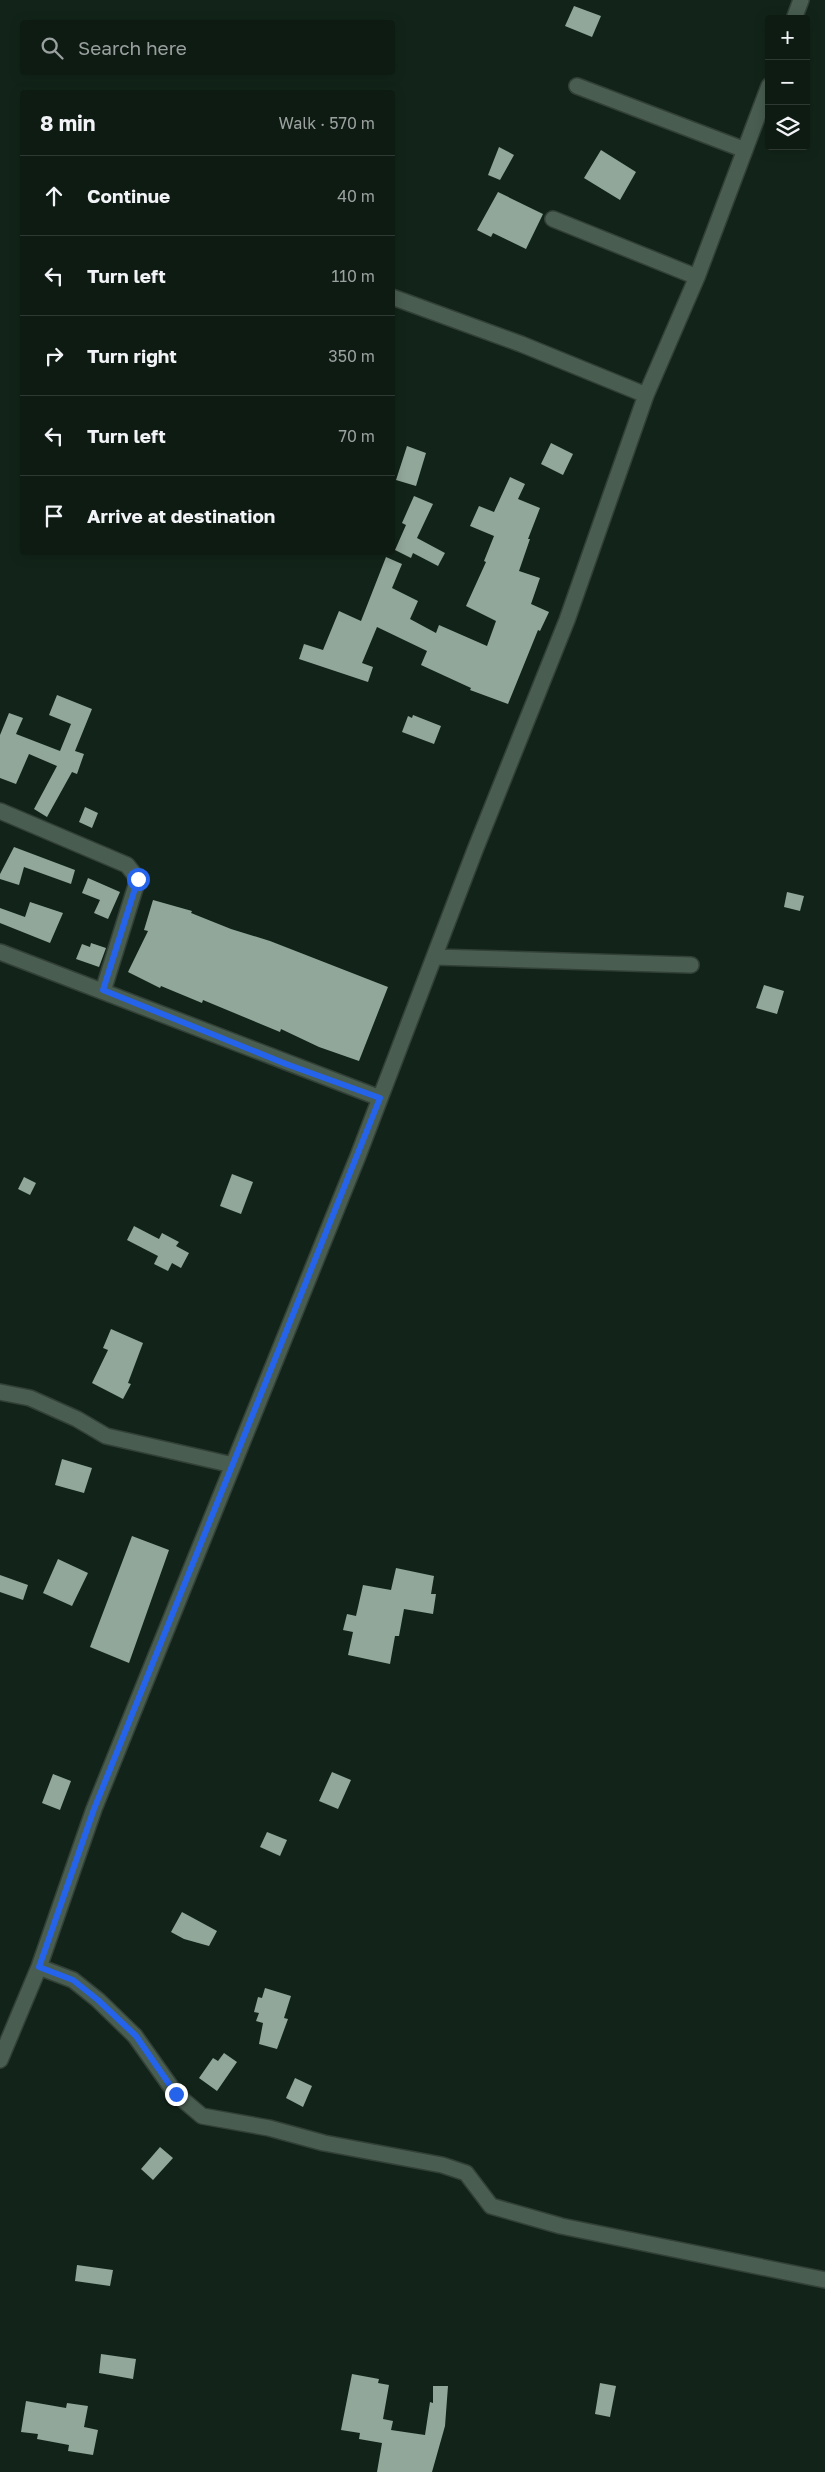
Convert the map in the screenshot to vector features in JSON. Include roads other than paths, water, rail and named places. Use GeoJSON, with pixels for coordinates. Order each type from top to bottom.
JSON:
{"type":"FeatureCollection","features":[{"type":"Feature","properties":{"kind":"street"},"geometry":{"type":"LineString","coordinates":[[796,15],[802,0]]}},
{"type":"Feature","properties":{"kind":"street"},"geometry":{"type":"LineString","coordinates":[[577,86],[745,150]]}},
{"type":"Feature","properties":{"kind":"street"},"geometry":{"type":"LineString","coordinates":[[0,2060],[39,1967],[94,1809],[436,957],[475,850],[567,620],[646,395],[697,277],[765,97]]}},
{"type":"Feature","properties":{"kind":"street"},"geometry":{"type":"LineString","coordinates":[[553,219],[697,277]]}},
{"type":"Feature","properties":{"kind":"street"},"geometry":{"type":"LineString","coordinates":[[395,298],[521,344],[646,395]]}},
{"type":"Feature","properties":{"kind":"street"},"geometry":{"type":"LineString","coordinates":[[0,811],[127,865],[138,879],[103,990]]}},
{"type":"Feature","properties":{"kind":"street"},"geometry":{"type":"LineString","coordinates":[[0,952],[103,990],[286,1064],[380,1098]]}},
{"type":"Feature","properties":{"kind":"street"},"geometry":{"type":"LineString","coordinates":[[436,957],[691,965]]}},
{"type":"Feature","properties":{"kind":"street"},"geometry":{"type":"LineString","coordinates":[[0,1392],[30,1398],[77,1419],[106,1436],[233,1465]]}},
{"type":"Feature","properties":{"kind":"street"},"geometry":{"type":"LineString","coordinates":[[39,1967],[73,1980],[98,2000],[136,2036],[176,2094],[202,2116],[268,2128],[324,2143],[442,2165],[466,2173],[491,2206],[561,2226],[825,2280]]}}]}
